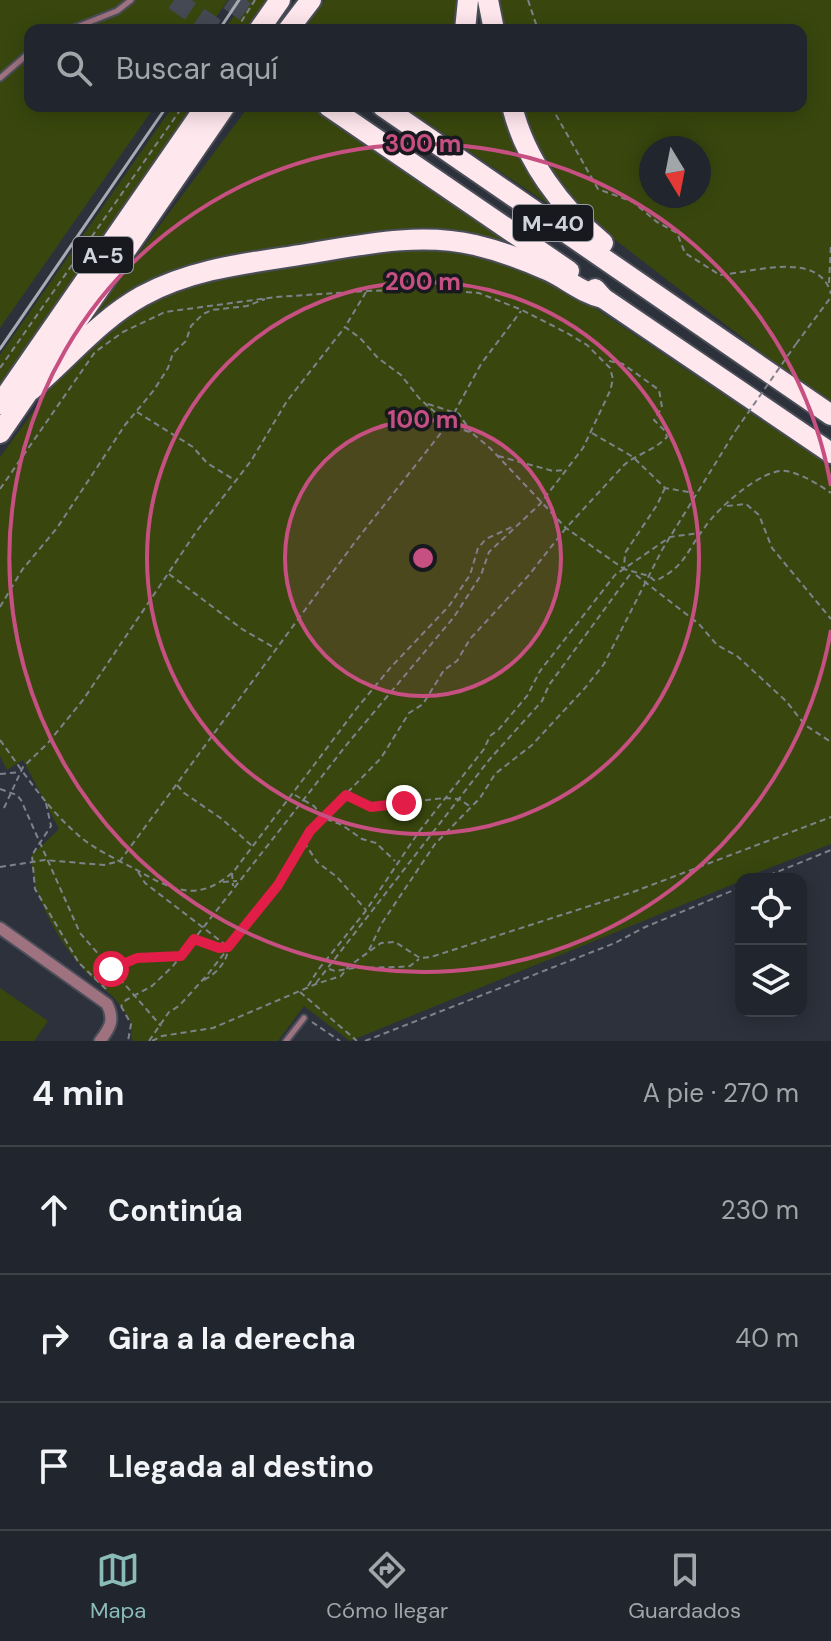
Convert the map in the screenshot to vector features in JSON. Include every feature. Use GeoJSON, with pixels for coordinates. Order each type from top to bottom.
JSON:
{"type":"FeatureCollection","features":[{"type":"Feature","properties":{"kind":"highway"},"geometry":{"type":"LineString","coordinates":[[263,24],[280,0]]}},
{"type":"Feature","properties":{"kind":"highway"},"geometry":{"type":"LineString","coordinates":[[281,24],[297,0]]}},
{"type":"Feature","properties":{"kind":"highway"},"geometry":{"type":"LineString","coordinates":[[293,24],[311,0]]}},
{"type":"Feature","properties":{"kind":"highway"},"geometry":{"type":"LineString","coordinates":[[466,24],[468,0]]}},
{"type":"Feature","properties":{"kind":"highway"},"geometry":{"type":"LineString","coordinates":[[488,0],[493,24]]}},
{"type":"Feature","properties":{"kind":"highway","name":"A-5"},"geometry":{"type":"LineString","coordinates":[[0,404],[202,112]]}},
{"type":"Feature","properties":{"kind":"highway","name":"A-5"},"geometry":{"type":"LineString","coordinates":[[0,433],[221,112]]}},
{"type":"Feature","properties":{"kind":"highway"},"geometry":{"type":"LineString","coordinates":[[168,190],[178,185],[230,112]]}},
{"type":"Feature","properties":{"kind":"highway","name":"M-40"},"geometry":{"type":"LineString","coordinates":[[337,112],[831,453]]}},
{"type":"Feature","properties":{"kind":"highway","name":"M-40"},"geometry":{"type":"LineString","coordinates":[[391,112],[831,415]]}},
{"type":"Feature","properties":{"kind":"highway"},"geometry":{"type":"LineString","coordinates":[[515,112],[545,180],[582,226],[616,255],[689,306],[724,341]]}},
{"type":"Feature","properties":{"kind":"highway"},"geometry":{"type":"LineString","coordinates":[[31,390],[107,318],[179,279],[215,268],[370,243],[422,239],[470,244],[504,253],[550,272],[588,295],[603,298]]}},
{"type":"Feature","properties":{"kind":"street"},"geometry":{"type":"LineString","coordinates":[[0,928],[88,982],[111,1012],[111,1025],[100,1041]]}},
{"type":"Feature","properties":{"kind":"lane"},"geometry":{"type":"LineString","coordinates":[[84,24],[117,11],[131,0]]}},
{"type":"Feature","properties":{"kind":"lane"},"geometry":{"type":"LineString","coordinates":[[0,78],[24,57]]}},
{"type":"Feature","properties":{"kind":"lane"},"geometry":{"type":"LineString","coordinates":[[286,1041],[304,1018]]}},
{"type":"Feature","properties":{"kind":"path"},"geometry":{"type":"LineString","coordinates":[[240,24],[255,0]]}},
{"type":"Feature","properties":{"kind":"path"},"geometry":{"type":"LineString","coordinates":[[528,0],[536,24]]}},
{"type":"Feature","properties":{"kind":"path"},"geometry":{"type":"LineString","coordinates":[[0,368],[179,112]]}},
{"type":"Feature","properties":{"kind":"path"},"geometry":{"type":"LineString","coordinates":[[554,112],[598,189],[633,202],[657,222],[677,233],[685,253],[720,275],[790,266],[817,272],[829,285]]}},
{"type":"Feature","properties":{"kind":"path"},"geometry":{"type":"LineString","coordinates":[[369,952],[382,923],[435,844],[472,807],[495,774],[532,745],[604,664],[695,493],[831,296],[828,263],[831,243]]}},
{"type":"Feature","properties":{"kind":"path"},"geometry":{"type":"LineString","coordinates":[[0,489],[64,400],[87,361],[123,332],[165,312],[266,298],[367,291],[424,289],[479,293],[522,310],[577,339],[604,360],[613,379],[583,448],[540,504],[489,552],[481,575],[454,617],[303,799],[181,956],[152,986],[121,1006],[131,1024],[128,1041]]}},
{"type":"Feature","properties":{"kind":"path"},"geometry":{"type":"LineString","coordinates":[[4,808],[21,772],[69,719],[168,573],[251,461],[287,401],[345,327],[367,291]]}},
{"type":"Feature","properties":{"kind":"path"},"geometry":{"type":"LineString","coordinates":[[0,607],[22,570],[57,528],[136,411],[154,390],[168,368],[173,353],[186,341],[197,319],[212,310],[247,306],[266,298]]}},
{"type":"Feature","properties":{"kind":"path"},"geometry":{"type":"LineString","coordinates":[[0,867],[45,860],[92,864],[120,861],[355,542],[448,424],[481,364],[522,310]]}},
{"type":"Feature","properties":{"kind":"path"},"geometry":{"type":"LineString","coordinates":[[345,327],[401,375],[448,424],[472,433]]}},
{"type":"Feature","properties":{"kind":"path"},"geometry":{"type":"LineString","coordinates":[[151,1041],[169,1012],[179,1006],[200,982],[278,885],[304,841],[381,758],[409,713],[423,704],[444,670],[457,661],[470,639],[529,575],[566,528],[633,457],[645,453],[652,445],[661,444],[667,437],[654,420],[662,407],[659,390],[623,364],[604,360]]}},
{"type":"Feature","properties":{"kind":"path"},"geometry":{"type":"LineString","coordinates":[[426,404],[454,411],[566,528],[699,624],[717,645],[737,656],[786,701],[805,725],[831,742]]}},
{"type":"Feature","properties":{"kind":"path"},"geometry":{"type":"LineString","coordinates":[[136,411],[193,447],[207,463],[234,480]]}},
{"type":"Feature","properties":{"kind":"path"},"geometry":{"type":"LineString","coordinates":[[591,432],[633,457],[665,488],[695,493]]}},
{"type":"Feature","properties":{"kind":"path"},"geometry":{"type":"LineString","coordinates":[[496,455],[553,471],[567,470]]}},
{"type":"Feature","properties":{"kind":"path"},"geometry":{"type":"LineString","coordinates":[[633,574],[649,576],[655,581],[675,572],[700,533],[726,506],[764,475],[784,471],[817,483],[831,493]]}},
{"type":"Feature","properties":{"kind":"path"},"geometry":{"type":"LineString","coordinates":[[624,569],[625,553],[665,488]]}},
{"type":"Feature","properties":{"kind":"path"},"geometry":{"type":"LineString","coordinates":[[726,506],[746,504],[759,515],[772,548],[831,619]]}},
{"type":"Feature","properties":{"kind":"path"},"geometry":{"type":"LineString","coordinates":[[0,740],[21,772],[77,835],[176,891],[202,889],[220,882],[232,873],[253,847],[391,667],[449,606],[470,575],[478,548],[486,539],[518,524]]}},
{"type":"Feature","properties":{"kind":"path"},"geometry":{"type":"LineString","coordinates":[[307,988],[366,910],[396,862],[484,749],[490,736],[527,696],[540,671],[615,575],[670,537],[700,533]]}},
{"type":"Feature","properties":{"kind":"path"},"geometry":{"type":"LineString","coordinates":[[168,573],[242,629],[276,649]]}},
{"type":"Feature","properties":{"kind":"path"},"geometry":{"type":"LineString","coordinates":[[316,984],[489,760],[542,701],[549,685],[633,574]]}},
{"type":"Feature","properties":{"kind":"path"},"geometry":{"type":"LineString","coordinates":[[0,774],[21,772]]}},
{"type":"Feature","properties":{"kind":"path"},"geometry":{"type":"LineString","coordinates":[[177,784],[184,793],[222,819],[253,847]]}},
{"type":"Feature","properties":{"kind":"path"},"geometry":{"type":"LineString","coordinates":[[0,789],[21,800],[80,933],[161,1026]]}},
{"type":"Feature","properties":{"kind":"path"},"geometry":{"type":"LineString","coordinates":[[294,794],[314,806],[324,818],[342,825],[362,839],[376,843],[396,862]]}},
{"type":"Feature","properties":{"kind":"path"},"geometry":{"type":"LineString","coordinates":[[346,795],[371,807],[444,798],[459,799],[472,807]]}},
{"type":"Feature","properties":{"kind":"path"},"geometry":{"type":"LineString","coordinates":[[46,802],[51,826],[32,855],[35,889],[88,982],[113,997]]}},
{"type":"Feature","properties":{"kind":"path"},"geometry":{"type":"LineString","coordinates":[[328,968],[335,971],[410,966],[420,958],[633,892],[831,817]]}},
{"type":"Feature","properties":{"kind":"path"},"geometry":{"type":"LineString","coordinates":[[304,841],[317,862],[337,877],[366,910]]}},
{"type":"Feature","properties":{"kind":"path"},"geometry":{"type":"LineString","coordinates":[[775,873],[831,850]]}},
{"type":"Feature","properties":{"kind":"path"},"geometry":{"type":"LineString","coordinates":[[249,852],[256,859]]}},
{"type":"Feature","properties":{"kind":"path"},"geometry":{"type":"LineString","coordinates":[[415,854],[427,855]]}},
{"type":"Feature","properties":{"kind":"path"},"geometry":{"type":"LineString","coordinates":[[136,870],[145,883],[228,947]]}},
{"type":"Feature","properties":{"kind":"path"},"geometry":{"type":"LineString","coordinates":[[232,873],[233,887]]}},
{"type":"Feature","properties":{"kind":"path"},"geometry":{"type":"LineString","coordinates":[[220,882],[238,881]]}},
{"type":"Feature","properties":{"kind":"path"},"geometry":{"type":"LineString","coordinates":[[365,1041],[615,943],[735,890]]}},
{"type":"Feature","properties":{"kind":"path"},"geometry":{"type":"LineString","coordinates":[[194,939],[219,948],[228,947]]}},
{"type":"Feature","properties":{"kind":"path"},"geometry":{"type":"LineString","coordinates":[[151,1041],[162,1036],[213,1028],[316,984],[331,981],[381,943],[395,942],[420,958]]}},
{"type":"Feature","properties":{"kind":"path"},"geometry":{"type":"LineString","coordinates":[[88,982],[137,958],[181,956]]}},
{"type":"Feature","properties":{"kind":"path"},"geometry":{"type":"LineString","coordinates":[[299,991],[357,1041]]}},
{"type":"Feature","properties":{"kind":"path"},"geometry":{"type":"LineString","coordinates":[[304,1018],[340,1041]]}},
{"type":"Feature","properties":{"kind":"green space"},"geometry":{"type":"Polygon","coordinates":[[[0,0],[228,0],[211,24],[24,24],[24,112],[151,112],[0,328],[0,0]]]}},
{"type":"Feature","properties":{"kind":"green space"},"geometry":{"type":"Polygon","coordinates":[[[245,0],[270,0],[253,24],[228,24],[245,0]]]}},
{"type":"Feature","properties":{"kind":"green space"},"geometry":{"type":"Polygon","coordinates":[[[325,0],[459,0],[457,24],[306,24],[325,0]]]}},
{"type":"Feature","properties":{"kind":"green space"},"geometry":{"type":"Polygon","coordinates":[[[497,0],[831,0],[831,401],[787,372],[601,229],[551,173],[523,112],[807,112],[807,24],[502,24],[497,0]]]}},
{"type":"Feature","properties":{"kind":"green space"},"geometry":{"type":"Polygon","coordinates":[[[169,112],[193,112],[0,388],[0,355],[169,112]]]}},
{"type":"Feature","properties":{"kind":"green space"},"geometry":{"type":"Polygon","coordinates":[[[245,112],[321,112],[522,252],[430,232],[184,269],[62,356],[245,112]]]}},
{"type":"Feature","properties":{"kind":"green space"},"geometry":{"type":"Polygon","coordinates":[[[411,112],[507,112],[563,214],[411,112]]]}},
{"type":"Feature","properties":{"kind":"green space"},"geometry":{"type":"Polygon","coordinates":[[[401,247],[468,250],[525,268],[580,298],[831,467],[831,844],[756,873],[735,873],[735,883],[350,1041],[304,1006],[278,1041],[133,1041],[131,1023],[125,1013],[69,951],[42,903],[36,886],[32,855],[59,829],[23,760],[7,770],[0,756],[0,457],[63,371],[126,313],[187,283],[401,247]]]}},
{"type":"Feature","properties":{"kind":"green space"},"geometry":{"type":"Polygon","coordinates":[[[0,988],[48,1021],[34,1041],[0,1041],[0,988]]]}},
{"type":"Feature","properties":{"kind":"tunnel"},"geometry":{"type":"LineString","coordinates":[[174,0],[209,24]]}},
{"type":"Feature","properties":{"kind":"tunnel"},"geometry":{"type":"LineString","coordinates":[[229,0],[263,24]]}},
{"type":"Feature","properties":{"kind":"railway"},"geometry":{"type":"LineString","coordinates":[[223,24],[239,0]]}},
{"type":"Feature","properties":{"kind":"railway"},"geometry":{"type":"LineString","coordinates":[[0,349],[163,112]]}},
{"type":"Feature","properties":{"kind":"route"},"geometry":{"type":"LineString","coordinates":[[111,969],[137,958],[181,956],[194,939],[219,948],[228,947],[278,885],[310,831],[346,795],[371,807],[404,803]]}}]}
